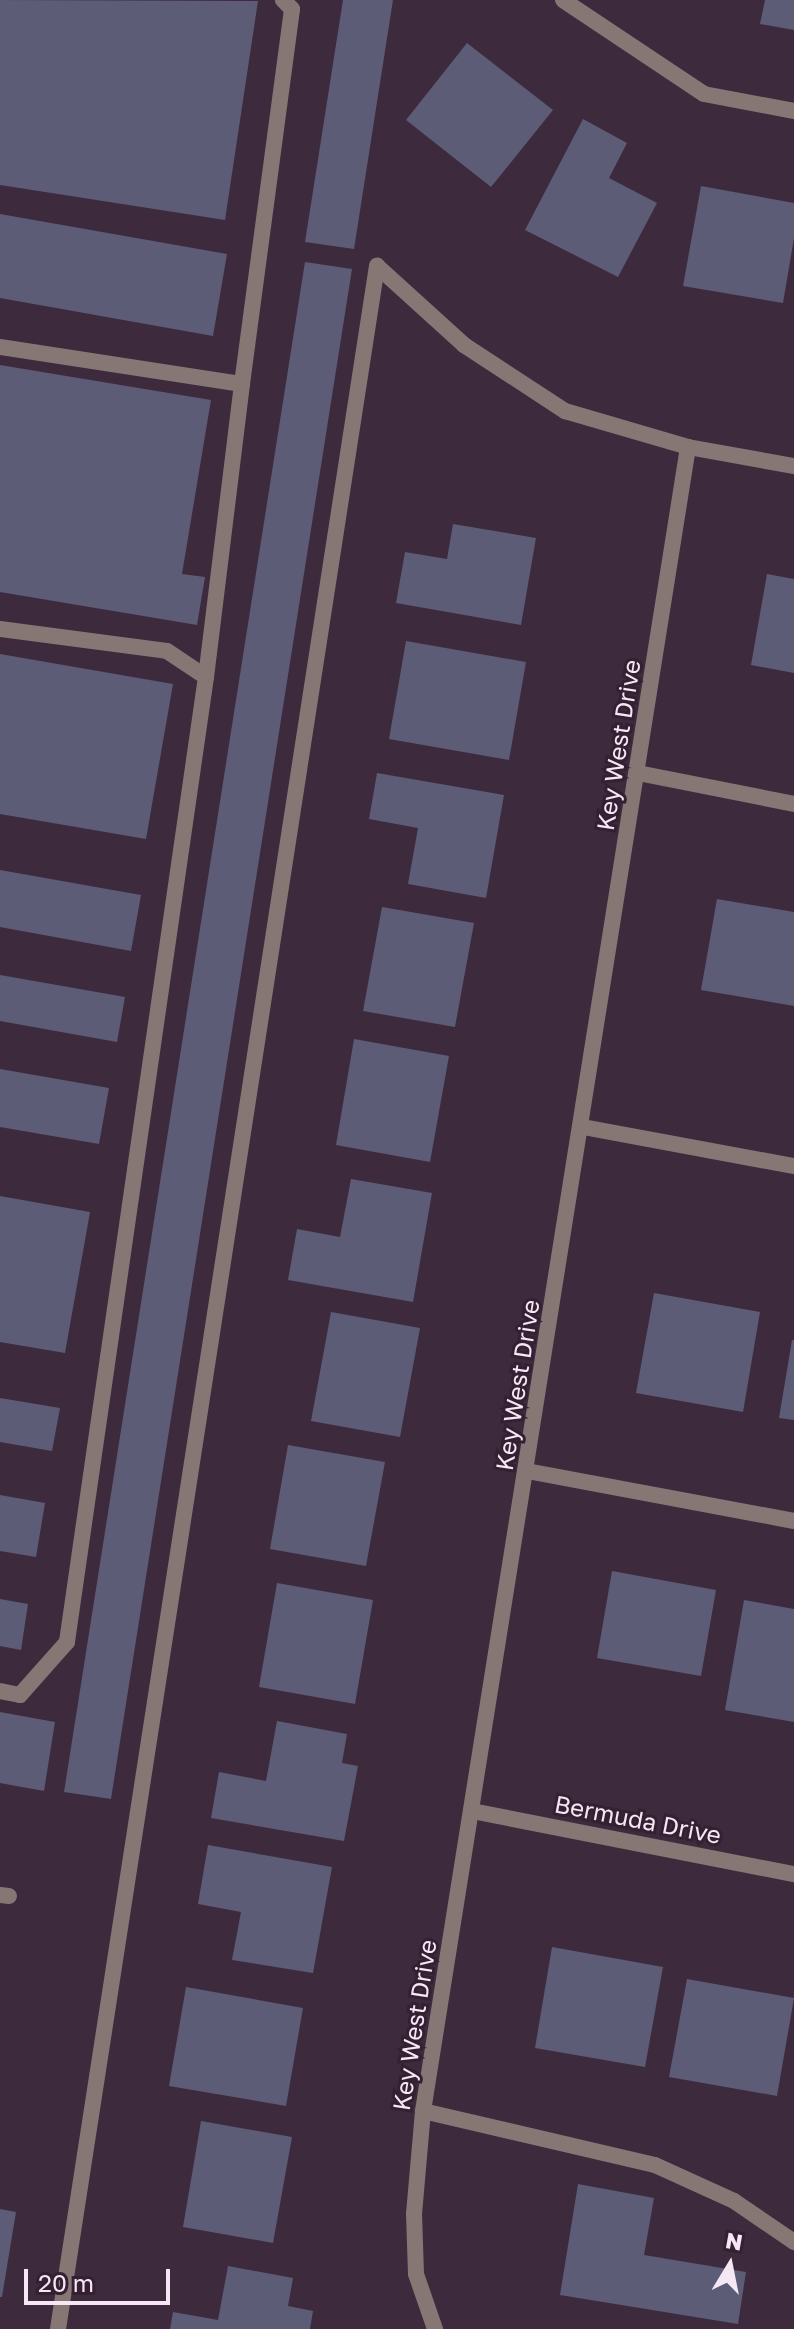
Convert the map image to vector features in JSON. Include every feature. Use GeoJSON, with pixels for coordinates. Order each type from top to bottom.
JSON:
{"type":"FeatureCollection","features":[{"type":"Feature","properties":{"kind":"street"},"geometry":{"type":"LineString","coordinates":[[0,1691],[20,1695],[67,1642],[206,677],[292,9],[283,0]]}},
{"type":"Feature","properties":{"kind":"street"},"geometry":{"type":"LineString","coordinates":[[563,0],[704,94],[794,111]]}},
{"type":"Feature","properties":{"kind":"street"},"geometry":{"type":"LineString","coordinates":[[58,2329],[377,266],[464,345],[565,411],[688,447],[794,466]]}},
{"type":"Feature","properties":{"kind":"street"},"geometry":{"type":"LineString","coordinates":[[0,347],[242,384]]}},
{"type":"Feature","properties":{"kind":"street","name":"Key West Drive"},"geometry":{"type":"LineString","coordinates":[[435,2329],[416,2274],[414,2214],[423,2111],[583,1127],[688,447]]}},
{"type":"Feature","properties":{"kind":"street"},"geometry":{"type":"LineString","coordinates":[[0,629],[167,651],[206,677]]}},
{"type":"Feature","properties":{"kind":"street"},"geometry":{"type":"LineString","coordinates":[[638,773],[794,804]]}},
{"type":"Feature","properties":{"kind":"street"},"geometry":{"type":"LineString","coordinates":[[583,1127],[794,1166]]}},
{"type":"Feature","properties":{"kind":"street"},"geometry":{"type":"LineString","coordinates":[[527,1471],[794,1521]]}},
{"type":"Feature","properties":{"kind":"street","name":"Bermuda Drive"},"geometry":{"type":"LineString","coordinates":[[472,1811],[794,1874]]}},
{"type":"Feature","properties":{"kind":"street"},"geometry":{"type":"LineString","coordinates":[[423,2111],[655,2165],[734,2201],[794,2242]]}},
{"type":"Feature","properties":{"kind":"building"},"geometry":{"type":"Polygon","coordinates":[[[0,0],[258,1],[225,220],[0,185],[0,0]]]}},
{"type":"Feature","properties":{"kind":"building"},"geometry":{"type":"Polygon","coordinates":[[[343,0],[393,0],[354,249],[305,242],[343,0]]]}},
{"type":"Feature","properties":{"kind":"building"},"geometry":{"type":"Polygon","coordinates":[[[765,0],[794,0],[794,30],[760,24],[765,0]]]}},
{"type":"Feature","properties":{"kind":"building"},"geometry":{"type":"Polygon","coordinates":[[[467,43],[553,110],[491,187],[406,120],[467,43]]]}},
{"type":"Feature","properties":{"kind":"building"},"geometry":{"type":"Polygon","coordinates":[[[583,119],[627,143],[609,178],[657,203],[618,277],[525,230],[583,119]]]}},
{"type":"Feature","properties":{"kind":"building"},"geometry":{"type":"Polygon","coordinates":[[[701,186],[794,203],[794,238],[783,303],[683,286],[701,186]]]}},
{"type":"Feature","properties":{"kind":"building"},"geometry":{"type":"Polygon","coordinates":[[[0,214],[227,254],[213,336],[0,298],[0,214]]]}},
{"type":"Feature","properties":{"kind":"building"},"geometry":{"type":"Polygon","coordinates":[[[305,262],[352,269],[111,1799],[64,1792],[305,262]]]}},
{"type":"Feature","properties":{"kind":"building"},"geometry":{"type":"Polygon","coordinates":[[[0,365],[211,400],[182,574],[205,577],[197,625],[0,592],[0,365]]]}},
{"type":"Feature","properties":{"kind":"building"},"geometry":{"type":"Polygon","coordinates":[[[453,524],[536,538],[521,625],[396,603],[405,552],[447,559],[453,524]]]}},
{"type":"Feature","properties":{"kind":"building"},"geometry":{"type":"Polygon","coordinates":[[[767,574],[794,579],[794,673],[751,665],[767,574]]]}},
{"type":"Feature","properties":{"kind":"building"},"geometry":{"type":"Polygon","coordinates":[[[406,641],[526,662],[509,760],[389,739],[406,641]]]}},
{"type":"Feature","properties":{"kind":"building"},"geometry":{"type":"Polygon","coordinates":[[[0,654],[173,684],[146,839],[0,814],[0,654]]]}},
{"type":"Feature","properties":{"kind":"building"},"geometry":{"type":"Polygon","coordinates":[[[377,773],[504,795],[486,898],[408,884],[418,828],[369,819],[377,773]]]}},
{"type":"Feature","properties":{"kind":"building"},"geometry":{"type":"Polygon","coordinates":[[[0,870],[141,895],[131,951],[0,927],[0,870]]]}},
{"type":"Feature","properties":{"kind":"building"},"geometry":{"type":"Polygon","coordinates":[[[717,899],[794,912],[794,1006],[701,990],[717,899]]]}},
{"type":"Feature","properties":{"kind":"building"},"geometry":{"type":"Polygon","coordinates":[[[382,907],[474,923],[455,1027],[363,1011],[382,907]]]}},
{"type":"Feature","properties":{"kind":"building"},"geometry":{"type":"Polygon","coordinates":[[[0,975],[125,997],[117,1042],[0,1021],[0,975]]]}},
{"type":"Feature","properties":{"kind":"building"},"geometry":{"type":"Polygon","coordinates":[[[354,1039],[449,1056],[430,1162],[336,1145],[354,1039]]]}},
{"type":"Feature","properties":{"kind":"building"},"geometry":{"type":"Polygon","coordinates":[[[0,1069],[109,1088],[99,1144],[0,1127],[0,1069]]]}},
{"type":"Feature","properties":{"kind":"building"},"geometry":{"type":"Polygon","coordinates":[[[351,1179],[432,1193],[413,1302],[288,1280],[297,1229],[340,1237],[351,1179]]]}},
{"type":"Feature","properties":{"kind":"building"},"geometry":{"type":"Polygon","coordinates":[[[0,1196],[90,1212],[65,1353],[0,1342],[0,1196]]]}},
{"type":"Feature","properties":{"kind":"building"},"geometry":{"type":"Polygon","coordinates":[[[654,1293],[760,1312],[743,1412],[636,1393],[654,1293]]]}},
{"type":"Feature","properties":{"kind":"building"},"geometry":{"type":"Polygon","coordinates":[[[331,1312],[420,1328],[400,1437],[311,1421],[331,1312]]]}},
{"type":"Feature","properties":{"kind":"building"},"geometry":{"type":"Polygon","coordinates":[[[794,1340],[794,1420],[779,1418],[794,1340]]]}},
{"type":"Feature","properties":{"kind":"building"},"geometry":{"type":"Polygon","coordinates":[[[0,1398],[60,1408],[52,1451],[0,1442],[0,1398]]]}},
{"type":"Feature","properties":{"kind":"building"},"geometry":{"type":"Polygon","coordinates":[[[288,1445],[385,1462],[366,1566],[270,1549],[288,1445]]]}},
{"type":"Feature","properties":{"kind":"building"},"geometry":{"type":"Polygon","coordinates":[[[0,1495],[45,1503],[36,1557],[0,1551],[0,1495]]]}},
{"type":"Feature","properties":{"kind":"building"},"geometry":{"type":"Polygon","coordinates":[[[612,1571],[716,1590],[701,1676],[597,1658],[612,1571]]]}},
{"type":"Feature","properties":{"kind":"building"},"geometry":{"type":"Polygon","coordinates":[[[277,1583],[373,1600],[355,1704],[259,1687],[277,1583]]]}},
{"type":"Feature","properties":{"kind":"building"},"geometry":{"type":"Polygon","coordinates":[[[0,1599],[28,1604],[21,1650],[0,1646],[0,1599]]]}},
{"type":"Feature","properties":{"kind":"building"},"geometry":{"type":"Polygon","coordinates":[[[744,1600],[794,1609],[794,1722],[725,1710],[744,1600]]]}},
{"type":"Feature","properties":{"kind":"building"},"geometry":{"type":"Polygon","coordinates":[[[0,1712],[55,1722],[44,1791],[0,1783],[0,1712]]]}},
{"type":"Feature","properties":{"kind":"building"},"geometry":{"type":"Polygon","coordinates":[[[277,1721],[347,1734],[342,1763],[358,1766],[344,1841],[211,1818],[219,1772],[266,1781],[277,1721]]]}},
{"type":"Feature","properties":{"kind":"building"},"geometry":{"type":"Polygon","coordinates":[[[208,1845],[332,1867],[313,1973],[232,1960],[241,1912],[198,1904],[208,1845]]]}},
{"type":"Feature","properties":{"kind":"building"},"geometry":{"type":"Polygon","coordinates":[[[552,1947],[663,1967],[645,2067],[535,2048],[552,1947]]]}},
{"type":"Feature","properties":{"kind":"building"},"geometry":{"type":"Polygon","coordinates":[[[687,1979],[794,1998],[777,2096],[669,2077],[687,1979]]]}},
{"type":"Feature","properties":{"kind":"building"},"geometry":{"type":"Polygon","coordinates":[[[186,1987],[303,2008],[286,2106],[169,2086],[186,1987]]]}},
{"type":"Feature","properties":{"kind":"building"},"geometry":{"type":"Polygon","coordinates":[[[201,2121],[292,2137],[273,2243],[183,2227],[201,2121]]]}},
{"type":"Feature","properties":{"kind":"building"},"geometry":{"type":"Polygon","coordinates":[[[578,2184],[654,2198],[644,2255],[746,2272],[738,2324],[560,2295],[578,2184]]]}},
{"type":"Feature","properties":{"kind":"building"},"geometry":{"type":"Polygon","coordinates":[[[0,2209],[16,2212],[2,2297],[0,2297],[0,2209]]]}},
{"type":"Feature","properties":{"kind":"building"},"geometry":{"type":"Polygon","coordinates":[[[228,2266],[293,2278],[288,2306],[313,2311],[310,2329],[170,2329],[173,2312],[218,2320],[228,2266]]]}}]}
